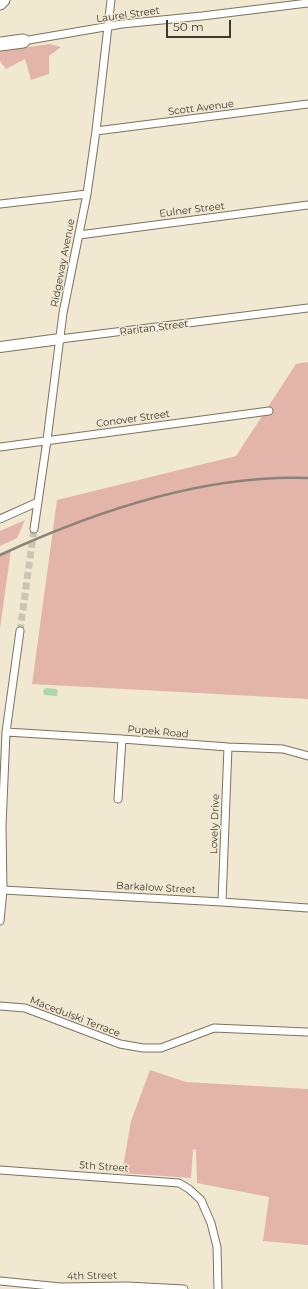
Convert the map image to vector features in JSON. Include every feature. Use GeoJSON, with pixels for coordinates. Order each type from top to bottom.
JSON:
{"type":"FeatureCollection","features":[{"type":"Feature","properties":{"kind":"highway"},"geometry":{"type":"LineString","coordinates":[[0,2],[4,0]]}},
{"type":"Feature","properties":{"kind":"highway"},"geometry":{"type":"LineString","coordinates":[[0,44],[23,41]]}},
{"type":"Feature","properties":{"kind":"street","name":"Ridgeway Avenue"},"geometry":{"type":"LineString","coordinates":[[34,529],[67,294],[87,194],[111,0]]}},
{"type":"Feature","properties":{"kind":"street","name":"Laurel Street"},"geometry":{"type":"LineString","coordinates":[[23,41],[122,24],[208,16],[308,2]]}},
{"type":"Feature","properties":{"kind":"street","name":"Scott Avenue"},"geometry":{"type":"LineString","coordinates":[[96,131],[308,104]]}},
{"type":"Feature","properties":{"kind":"street"},"geometry":{"type":"LineString","coordinates":[[0,204],[87,194]]}},
{"type":"Feature","properties":{"kind":"street","name":"Eulner Street"},"geometry":{"type":"LineString","coordinates":[[79,234],[308,205]]}},
{"type":"Feature","properties":{"kind":"street","name":"Raritan Street"},"geometry":{"type":"LineString","coordinates":[[0,347],[308,308]]}},
{"type":"Feature","properties":{"kind":"street","name":"Conover Street"},"geometry":{"type":"LineString","coordinates":[[0,447],[269,411]]}},
{"type":"Feature","properties":{"kind":"street"},"geometry":{"type":"LineString","coordinates":[[0,519],[38,502]]}},
{"type":"Feature","properties":{"kind":"street"},"geometry":{"type":"LineString","coordinates":[[0,921],[3,890],[1,826],[6,732],[20,631]]}},
{"type":"Feature","properties":{"kind":"street","name":"Pupek Road"},"geometry":{"type":"LineString","coordinates":[[6,732],[228,747],[283,749],[308,756]]}},
{"type":"Feature","properties":{"kind":"street"},"geometry":{"type":"LineString","coordinates":[[118,799],[122,739]]}},
{"type":"Feature","properties":{"kind":"street","name":"Lovely Drive"},"geometry":{"type":"LineString","coordinates":[[222,902],[228,747]]}},
{"type":"Feature","properties":{"kind":"street","name":"Barkalow Street"},"geometry":{"type":"LineString","coordinates":[[3,890],[308,908]]}},
{"type":"Feature","properties":{"kind":"street","name":"Macedulski Terrace"},"geometry":{"type":"LineString","coordinates":[[0,1006],[25,1008],[120,1044],[143,1048],[161,1048],[214,1028],[308,1032]]}},
{"type":"Feature","properties":{"kind":"street","name":"5th Street"},"geometry":{"type":"LineString","coordinates":[[0,1170],[179,1183],[189,1189],[201,1200],[210,1223],[217,1247],[218,1289]]}},
{"type":"Feature","properties":{"kind":"street","name":"4th Street"},"geometry":{"type":"LineString","coordinates":[[0,1281],[62,1288],[127,1286],[184,1289]]}},
{"type":"Feature","properties":{"kind":"shaded area"},"geometry":{"type":"Polygon","coordinates":[[[50,44],[61,47],[49,56],[49,74],[31,80],[25,59],[6,69],[0,61],[0,51],[50,44]]]}},
{"type":"Feature","properties":{"kind":"shaded area"},"geometry":{"type":"Polygon","coordinates":[[[308,362],[308,699],[32,684],[57,500],[236,456],[296,364],[308,362]]]}},
{"type":"Feature","properties":{"kind":"shaded area"},"geometry":{"type":"Polygon","coordinates":[[[25,520],[17,538],[0,546],[0,531],[25,520]]]}},
{"type":"Feature","properties":{"kind":"shaded area"},"geometry":{"type":"Polygon","coordinates":[[[11,550],[0,628],[0,555],[11,550]]]}},
{"type":"Feature","properties":{"kind":"shaded area"},"geometry":{"type":"Polygon","coordinates":[[[46,688],[56,689],[58,691],[57,696],[44,695],[43,690],[46,688]]]}},
{"type":"Feature","properties":{"kind":"shaded area"},"geometry":{"type":"Polygon","coordinates":[[[150,1070],[186,1082],[308,1089],[308,1245],[263,1241],[269,1197],[197,1183],[196,1150],[193,1149],[191,1178],[122,1173],[131,1121],[150,1070]]]}},
{"type":"Feature","properties":{"kind":"tunnel"},"geometry":{"type":"LineString","coordinates":[[20,631],[34,529]]}},
{"type":"Feature","properties":{"kind":"railway"},"geometry":{"type":"LineString","coordinates":[[0,555],[73,524],[150,499],[189,489],[229,482],[269,478],[308,478]]}}]}
